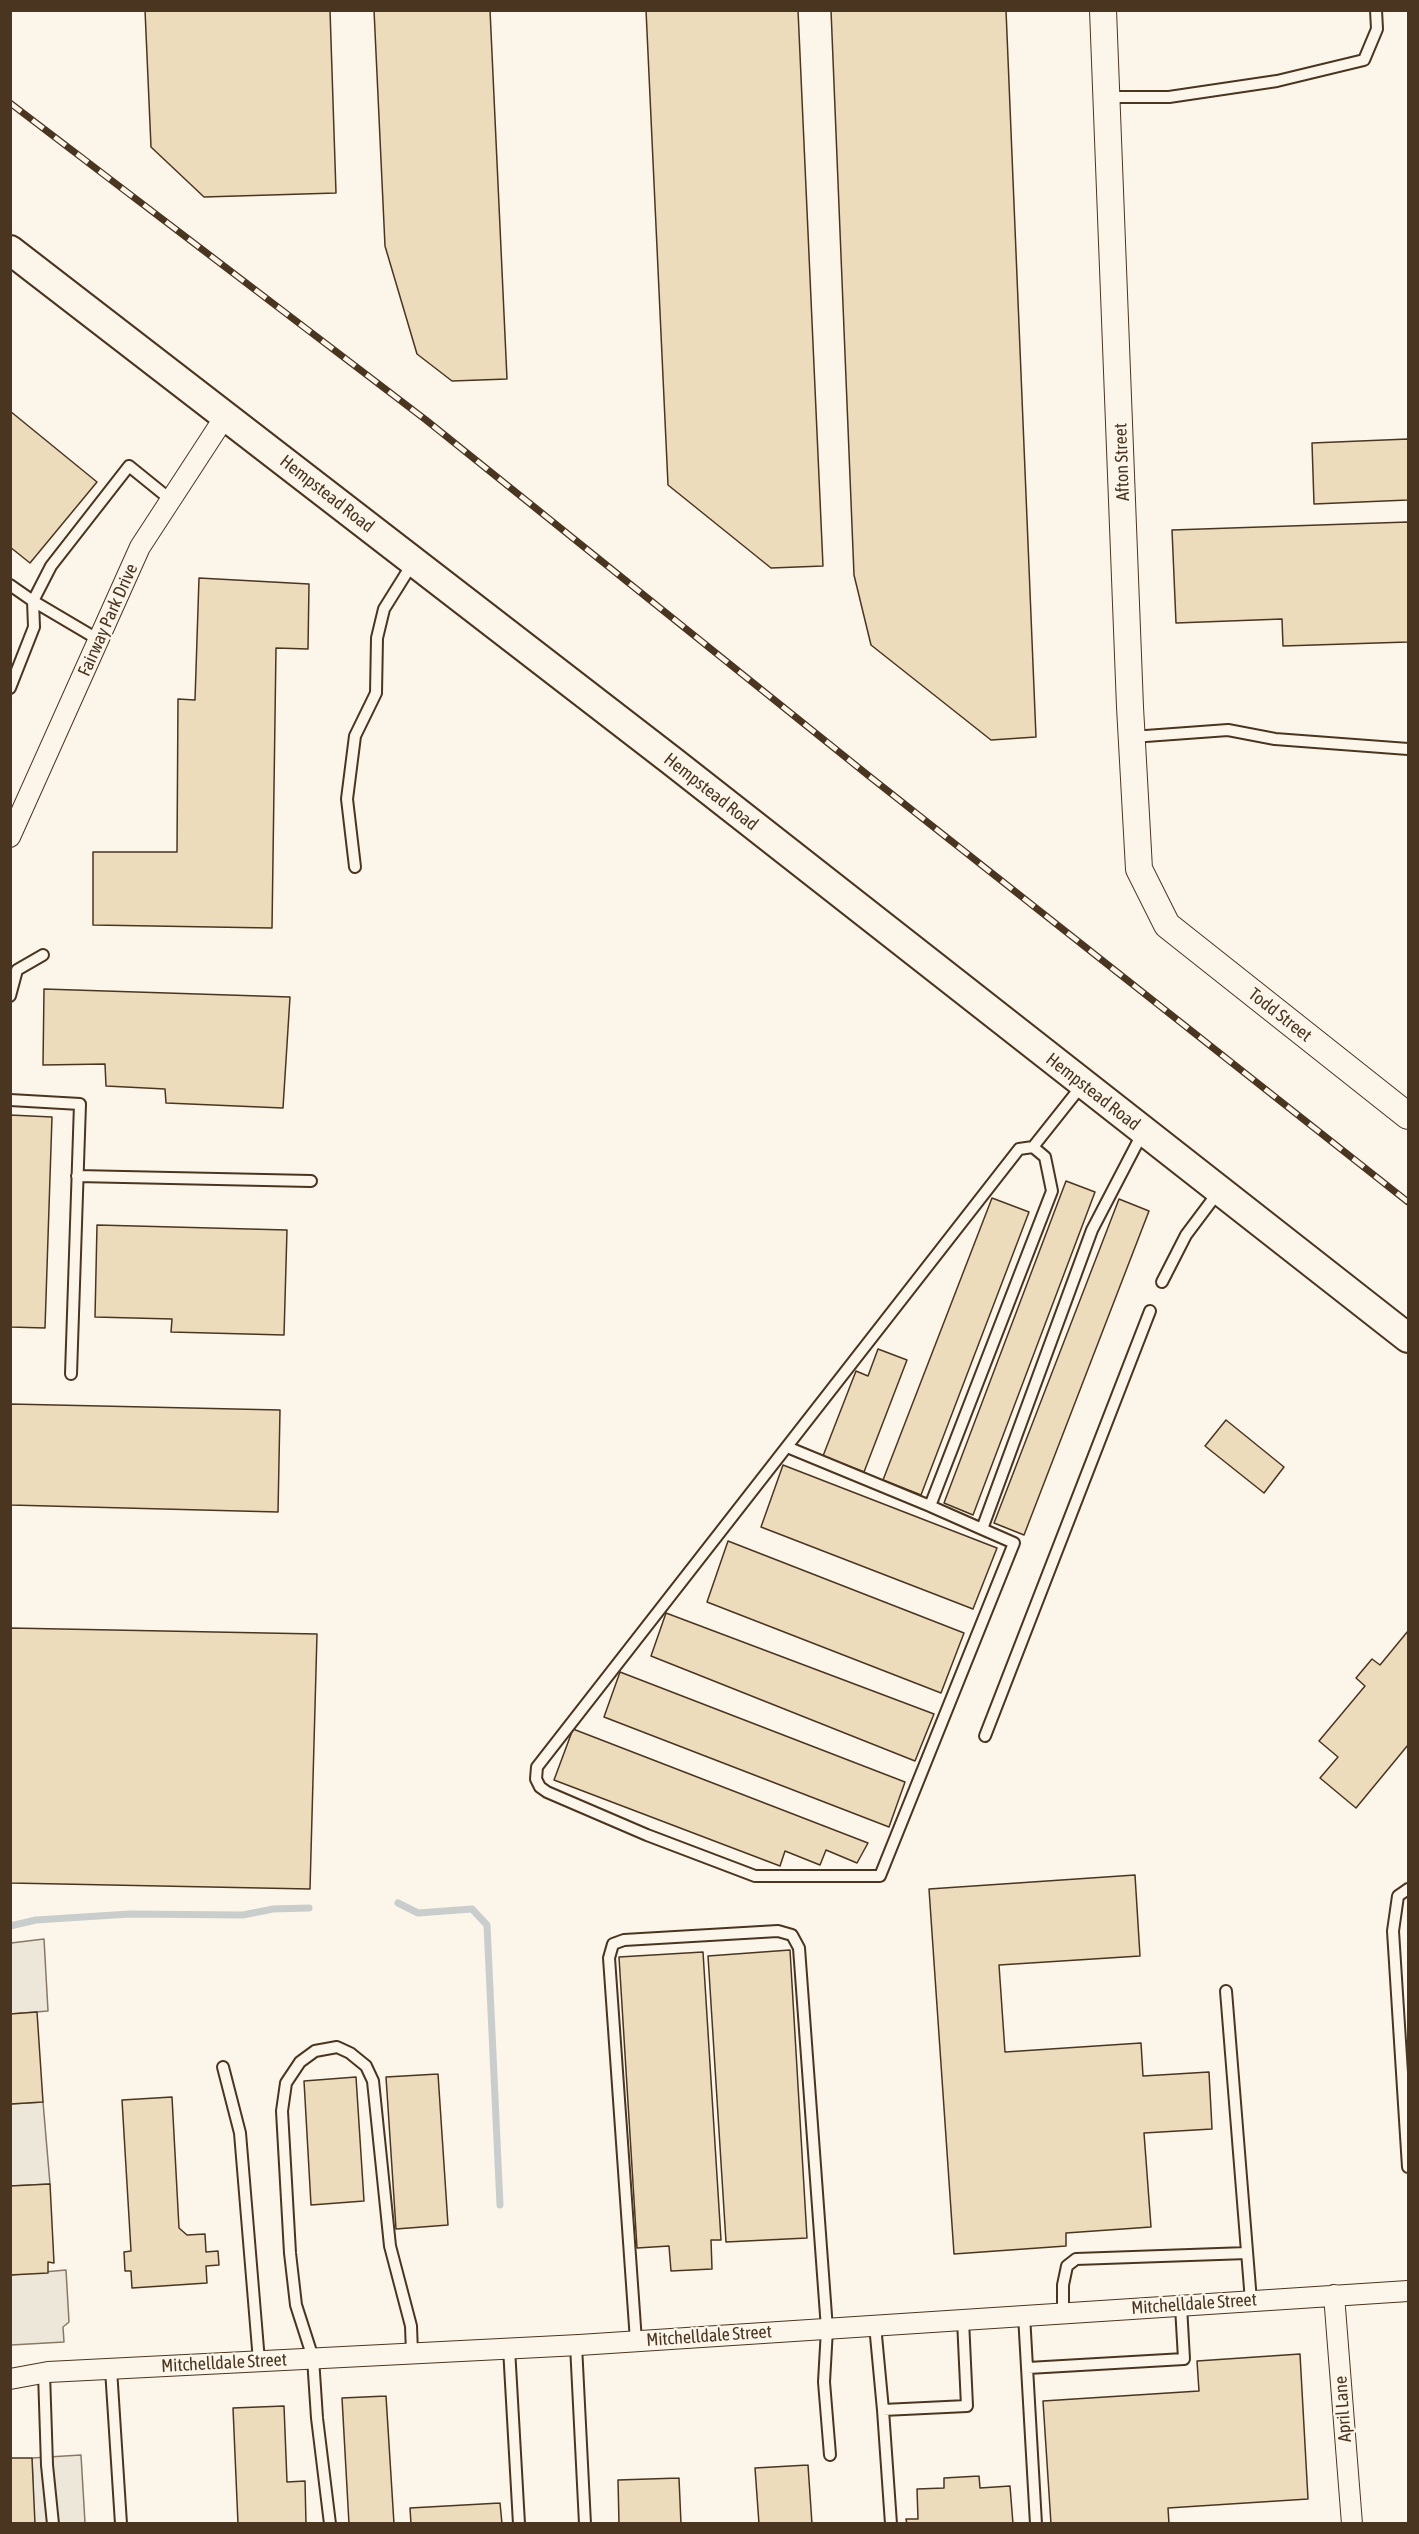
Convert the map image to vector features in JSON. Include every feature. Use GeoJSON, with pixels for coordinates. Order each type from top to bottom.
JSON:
{"type":"FeatureCollection","features":[{"type":"Feature","properties":{"kind":"main road","name":"Hempstead Road"},"geometry":{"type":"LineString","coordinates":[[11,250],[414,561],[1408,1338]]}},
{"type":"Feature","properties":{"kind":"street","name":"Afton Street"},"geometry":{"type":"LineString","coordinates":[[1103,10],[1139,869],[1159,909]]}},
{"type":"Feature","properties":{"kind":"street","name":"Fairway Park Drive"},"geometry":{"type":"LineString","coordinates":[[10,837],[140,547],[226,415]]}},
{"type":"Feature","properties":{"kind":"street","name":"Todd Street"},"geometry":{"type":"LineString","coordinates":[[1159,909],[1167,925],[1408,1116]]}},
{"type":"Feature","properties":{"kind":"street","name":"Mitchelldale Street"},"geometry":{"type":"LineString","coordinates":[[10,2379],[44,2373],[576,2345],[1408,2291]]}},
{"type":"Feature","properties":{"kind":"street","name":"April Lane"},"geometry":{"type":"LineString","coordinates":[[1334,2295],[1352,2523]]}},
{"type":"Feature","properties":{"kind":"lane"},"geometry":{"type":"LineString","coordinates":[[1107,97],[1169,97],[1191,94],[1277,81],[1364,60],[1377,29],[1376,10]]}},
{"type":"Feature","properties":{"kind":"lane"},"geometry":{"type":"LineString","coordinates":[[10,688],[34,627],[33,601],[51,566],[129,466],[171,500]]}},
{"type":"Feature","properties":{"kind":"lane"},"geometry":{"type":"LineString","coordinates":[[355,867],[347,799],[355,736],[376,693],[377,638],[384,609],[414,561]]}},
{"type":"Feature","properties":{"kind":"lane"},"geometry":{"type":"LineString","coordinates":[[10,585],[99,640]]}},
{"type":"Feature","properties":{"kind":"lane"},"geometry":{"type":"LineString","coordinates":[[1132,736],[1228,730],[1275,739],[1408,749]]}},
{"type":"Feature","properties":{"kind":"lane"},"geometry":{"type":"LineString","coordinates":[[10,996],[17,970],[43,954]]}},
{"type":"Feature","properties":{"kind":"lane"},"geometry":{"type":"LineString","coordinates":[[787,1447],[1014,1543],[880,1876],[755,1876],[647,1835],[547,1792],[540,1787],[536,1779],[537,1767],[1019,1149],[1034,1147],[1083,1084]]}},
{"type":"Feature","properties":{"kind":"lane"},"geometry":{"type":"LineString","coordinates":[[10,1100],[80,1104],[71,1374]]}},
{"type":"Feature","properties":{"kind":"lane"},"geometry":{"type":"LineString","coordinates":[[982,1529],[1092,1230],[1144,1131]]}},
{"type":"Feature","properties":{"kind":"lane"},"geometry":{"type":"LineString","coordinates":[[930,1506],[1052,1191],[1045,1157],[1034,1147]]}},
{"type":"Feature","properties":{"kind":"lane"},"geometry":{"type":"LineString","coordinates":[[77,1176],[310,1181]]}},
{"type":"Feature","properties":{"kind":"lane"},"geometry":{"type":"LineString","coordinates":[[1162,1282],[1186,1235],[1220,1191]]}},
{"type":"Feature","properties":{"kind":"lane"},"geometry":{"type":"LineString","coordinates":[[985,1736],[1150,1311]]}},
{"type":"Feature","properties":{"kind":"lane"},"geometry":{"type":"LineString","coordinates":[[1408,1889],[1398,1896],[1393,1931],[1408,2167]]}},
{"type":"Feature","properties":{"kind":"lane"},"geometry":{"type":"LineString","coordinates":[[636,2341],[609,1958],[613,1944],[624,1940],[778,1931],[792,1935],[799,1948],[827,2329],[824,2382],[830,2455]]}},
{"type":"Feature","properties":{"kind":"lane"},"geometry":{"type":"LineString","coordinates":[[1226,1991],[1251,2301]]}},
{"type":"Feature","properties":{"kind":"lane"},"geometry":{"type":"LineString","coordinates":[[330,2523],[317,2418],[313,2358],[296,2305],[290,2253],[282,2111],[286,2084],[300,2062],[315,2051],[337,2047],[350,2053],[366,2066],[374,2081],[390,2246],[411,2326],[412,2353]]}},
{"type":"Feature","properties":{"kind":"lane"},"geometry":{"type":"LineString","coordinates":[[223,2067],[240,2133],[259,2361]]}},
{"type":"Feature","properties":{"kind":"lane"},"geometry":{"type":"LineString","coordinates":[[1063,2313],[1063,2284],[1067,2266],[1077,2259],[1247,2253]]}},
{"type":"Feature","properties":{"kind":"lane"},"geometry":{"type":"LineString","coordinates":[[1028,2368],[1185,2359],[1181,2306]]}},
{"type":"Feature","properties":{"kind":"lane"},"geometry":{"type":"LineString","coordinates":[[1024,2315],[1036,2523]]}},
{"type":"Feature","properties":{"kind":"lane"},"geometry":{"type":"LineString","coordinates":[[883,2410],[967,2406],[963,2320]]}},
{"type":"Feature","properties":{"kind":"lane"},"geometry":{"type":"LineString","coordinates":[[875,2325],[891,2523]]}},
{"type":"Feature","properties":{"kind":"lane"},"geometry":{"type":"LineString","coordinates":[[576,2345],[585,2523]]}},
{"type":"Feature","properties":{"kind":"lane"},"geometry":{"type":"LineString","coordinates":[[509,2348],[519,2523]]}},
{"type":"Feature","properties":{"kind":"lane"},"geometry":{"type":"LineString","coordinates":[[111,2369],[121,2523]]}},
{"type":"Feature","properties":{"kind":"lane"},"geometry":{"type":"LineString","coordinates":[[44,2373],[47,2465],[53,2523]]}},
{"type":"Feature","properties":{"kind":"shaded area"},"geometry":{"type":"Polygon","coordinates":[[[44,1939],[48,2011],[11,2014],[11,1943],[44,1939]]]}},
{"type":"Feature","properties":{"kind":"shaded area"},"geometry":{"type":"Polygon","coordinates":[[[43,2102],[50,2184],[11,2186],[11,2104],[43,2102]]]}},
{"type":"Feature","properties":{"kind":"shaded area"},"geometry":{"type":"Polygon","coordinates":[[[66,2270],[69,2322],[63,2327],[64,2342],[11,2345],[11,2275],[66,2270]]]}},
{"type":"Feature","properties":{"kind":"shaded area"},"geometry":{"type":"Polygon","coordinates":[[[81,2455],[85,2523],[34,2523],[32,2458],[81,2455]]]}},
{"type":"Feature","properties":{"kind":"building"},"geometry":{"type":"Polygon","coordinates":[[[145,10],[330,10],[336,193],[204,197],[151,147],[145,10]]]}},
{"type":"Feature","properties":{"kind":"building"},"geometry":{"type":"Polygon","coordinates":[[[374,10],[490,10],[507,379],[452,381],[417,354],[385,246],[374,10]]]}},
{"type":"Feature","properties":{"kind":"building"},"geometry":{"type":"Polygon","coordinates":[[[646,10],[798,10],[823,566],[771,568],[668,485],[646,10]]]}},
{"type":"Feature","properties":{"kind":"building"},"geometry":{"type":"Polygon","coordinates":[[[831,10],[1006,10],[1036,737],[991,740],[871,645],[854,575],[831,10]]]}},
{"type":"Feature","properties":{"kind":"building"},"geometry":{"type":"Polygon","coordinates":[[[10,411],[97,482],[30,563],[10,547],[10,411]]]}},
{"type":"Feature","properties":{"kind":"building"},"geometry":{"type":"Polygon","coordinates":[[[1408,439],[1408,500],[1314,504],[1312,443],[1408,439]]]}},
{"type":"Feature","properties":{"kind":"building"},"geometry":{"type":"Polygon","coordinates":[[[1408,522],[1408,642],[1283,646],[1282,619],[1176,623],[1172,530],[1408,522]]]}},
{"type":"Feature","properties":{"kind":"building"},"geometry":{"type":"Polygon","coordinates":[[[199,578],[309,584],[308,649],[276,648],[272,928],[93,925],[93,852],[177,852],[178,699],[195,700],[199,578]]]}},
{"type":"Feature","properties":{"kind":"building"},"geometry":{"type":"Polygon","coordinates":[[[44,989],[290,997],[283,1108],[166,1103],[165,1089],[106,1086],[105,1064],[43,1065],[44,989]]]}},
{"type":"Feature","properties":{"kind":"building"},"geometry":{"type":"Polygon","coordinates":[[[10,1115],[52,1117],[45,1328],[10,1327],[10,1115]]]}},
{"type":"Feature","properties":{"kind":"building"},"geometry":{"type":"Polygon","coordinates":[[[1066,1181],[1095,1192],[973,1515],[944,1503],[1066,1181]]]}},
{"type":"Feature","properties":{"kind":"building"},"geometry":{"type":"Polygon","coordinates":[[[992,1198],[1029,1212],[921,1495],[883,1480],[992,1198]]]}},
{"type":"Feature","properties":{"kind":"building"},"geometry":{"type":"Polygon","coordinates":[[[1119,1199],[1149,1211],[1024,1535],[994,1523],[1119,1199]]]}},
{"type":"Feature","properties":{"kind":"building"},"geometry":{"type":"Polygon","coordinates":[[[97,1225],[287,1230],[284,1335],[171,1332],[172,1319],[95,1317],[97,1225]]]}},
{"type":"Feature","properties":{"kind":"building"},"geometry":{"type":"Polygon","coordinates":[[[878,1349],[907,1360],[864,1472],[823,1456],[856,1371],[868,1376],[878,1349]]]}},
{"type":"Feature","properties":{"kind":"building"},"geometry":{"type":"Polygon","coordinates":[[[10,1404],[280,1410],[278,1512],[10,1505],[10,1404]]]}},
{"type":"Feature","properties":{"kind":"building"},"geometry":{"type":"Polygon","coordinates":[[[1226,1420],[1284,1467],[1264,1493],[1205,1446],[1226,1420]]]}},
{"type":"Feature","properties":{"kind":"building"},"geometry":{"type":"Polygon","coordinates":[[[783,1465],[997,1548],[973,1609],[761,1527],[783,1465]]]}},
{"type":"Feature","properties":{"kind":"building"},"geometry":{"type":"Polygon","coordinates":[[[728,1541],[964,1633],[941,1693],[707,1602],[728,1541]]]}},
{"type":"Feature","properties":{"kind":"building"},"geometry":{"type":"Polygon","coordinates":[[[666,1613],[934,1714],[915,1761],[651,1656],[666,1613]]]}},
{"type":"Feature","properties":{"kind":"building"},"geometry":{"type":"Polygon","coordinates":[[[10,1628],[317,1634],[310,1889],[10,1883],[10,1628]]]}},
{"type":"Feature","properties":{"kind":"building"},"geometry":{"type":"Polygon","coordinates":[[[1408,1631],[1408,1745],[1356,1808],[1320,1778],[1338,1757],[1319,1741],[1365,1686],[1356,1678],[1372,1659],[1380,1665],[1408,1631]]]}},
{"type":"Feature","properties":{"kind":"building"},"geometry":{"type":"Polygon","coordinates":[[[620,1672],[905,1782],[889,1827],[604,1717],[620,1672]]]}},
{"type":"Feature","properties":{"kind":"building"},"geometry":{"type":"Polygon","coordinates":[[[573,1729],[868,1843],[857,1863],[826,1850],[820,1865],[785,1851],[780,1866],[554,1780],[573,1729]]]}},
{"type":"Feature","properties":{"kind":"building"},"geometry":{"type":"Polygon","coordinates":[[[1135,1875],[1140,1956],[999,1965],[1005,2052],[1141,2043],[1143,2076],[1209,2072],[1212,2129],[1144,2133],[1151,2227],[1066,2233],[1066,2246],[954,2254],[929,1889],[1135,1875]]]}},
{"type":"Feature","properties":{"kind":"building"},"geometry":{"type":"Polygon","coordinates":[[[790,1950],[807,2238],[726,2242],[708,1956],[790,1950]]]}},
{"type":"Feature","properties":{"kind":"building"},"geometry":{"type":"Polygon","coordinates":[[[703,1952],[721,2240],[711,2240],[712,2269],[671,2271],[669,2246],[637,2248],[619,1957],[703,1952]]]}},
{"type":"Feature","properties":{"kind":"building"},"geometry":{"type":"Polygon","coordinates":[[[37,2012],[43,2102],[10,2104],[10,2014],[37,2012]]]}},
{"type":"Feature","properties":{"kind":"building"},"geometry":{"type":"Polygon","coordinates":[[[438,2074],[448,2225],[396,2229],[386,2077],[438,2074]]]}},
{"type":"Feature","properties":{"kind":"building"},"geometry":{"type":"Polygon","coordinates":[[[356,2077],[364,2201],[311,2205],[304,2081],[356,2077]]]}},
{"type":"Feature","properties":{"kind":"building"},"geometry":{"type":"Polygon","coordinates":[[[172,2097],[179,2228],[187,2235],[205,2234],[206,2252],[218,2251],[219,2265],[206,2266],[207,2283],[132,2288],[131,2271],[125,2271],[124,2252],[131,2251],[122,2100],[172,2097]]]}},
{"type":"Feature","properties":{"kind":"building"},"geometry":{"type":"Polygon","coordinates":[[[50,2184],[54,2263],[48,2262],[48,2273],[10,2275],[10,2186],[50,2184]]]}},
{"type":"Feature","properties":{"kind":"building"},"geometry":{"type":"Polygon","coordinates":[[[1300,2354],[1308,2499],[1168,2508],[1169,2524],[1051,2524],[1043,2401],[1199,2391],[1197,2361],[1300,2354]]]}},
{"type":"Feature","properties":{"kind":"building"},"geometry":{"type":"Polygon","coordinates":[[[386,2396],[394,2524],[349,2524],[342,2398],[386,2396]]]}},
{"type":"Feature","properties":{"kind":"building"},"geometry":{"type":"Polygon","coordinates":[[[284,2406],[287,2482],[305,2481],[306,2524],[238,2524],[233,2408],[284,2406]]]}},
{"type":"Feature","properties":{"kind":"building"},"geometry":{"type":"Polygon","coordinates":[[[10,2458],[32,2458],[35,2524],[10,2524],[10,2458]]]}},
{"type":"Feature","properties":{"kind":"building"},"geometry":{"type":"Polygon","coordinates":[[[808,2465],[812,2524],[759,2524],[755,2468],[808,2465]]]}},
{"type":"Feature","properties":{"kind":"building"},"geometry":{"type":"Polygon","coordinates":[[[979,2476],[980,2488],[1010,2486],[1013,2524],[907,2524],[906,2519],[918,2519],[917,2489],[944,2488],[944,2478],[979,2476]]]}},
{"type":"Feature","properties":{"kind":"building"},"geometry":{"type":"Polygon","coordinates":[[[679,2478],[681,2524],[619,2524],[618,2480],[679,2478]]]}},
{"type":"Feature","properties":{"kind":"building"},"geometry":{"type":"Polygon","coordinates":[[[500,2503],[502,2524],[411,2524],[410,2508],[500,2503]]]}},
{"type":"Feature","properties":{"kind":"waterway"},"geometry":{"type":"LineString","coordinates":[[398,1903],[418,1913],[472,1909],[487,1925],[500,2205]]}},
{"type":"Feature","properties":{"kind":"waterway"},"geometry":{"type":"LineString","coordinates":[[10,1926],[36,1920],[130,1914],[243,1915],[273,1909],[309,1908]]}},
{"type":"Feature","properties":{"kind":"railway"},"geometry":{"type":"LineString","coordinates":[[10,103],[426,420],[869,776],[1408,1202]]}}]}
